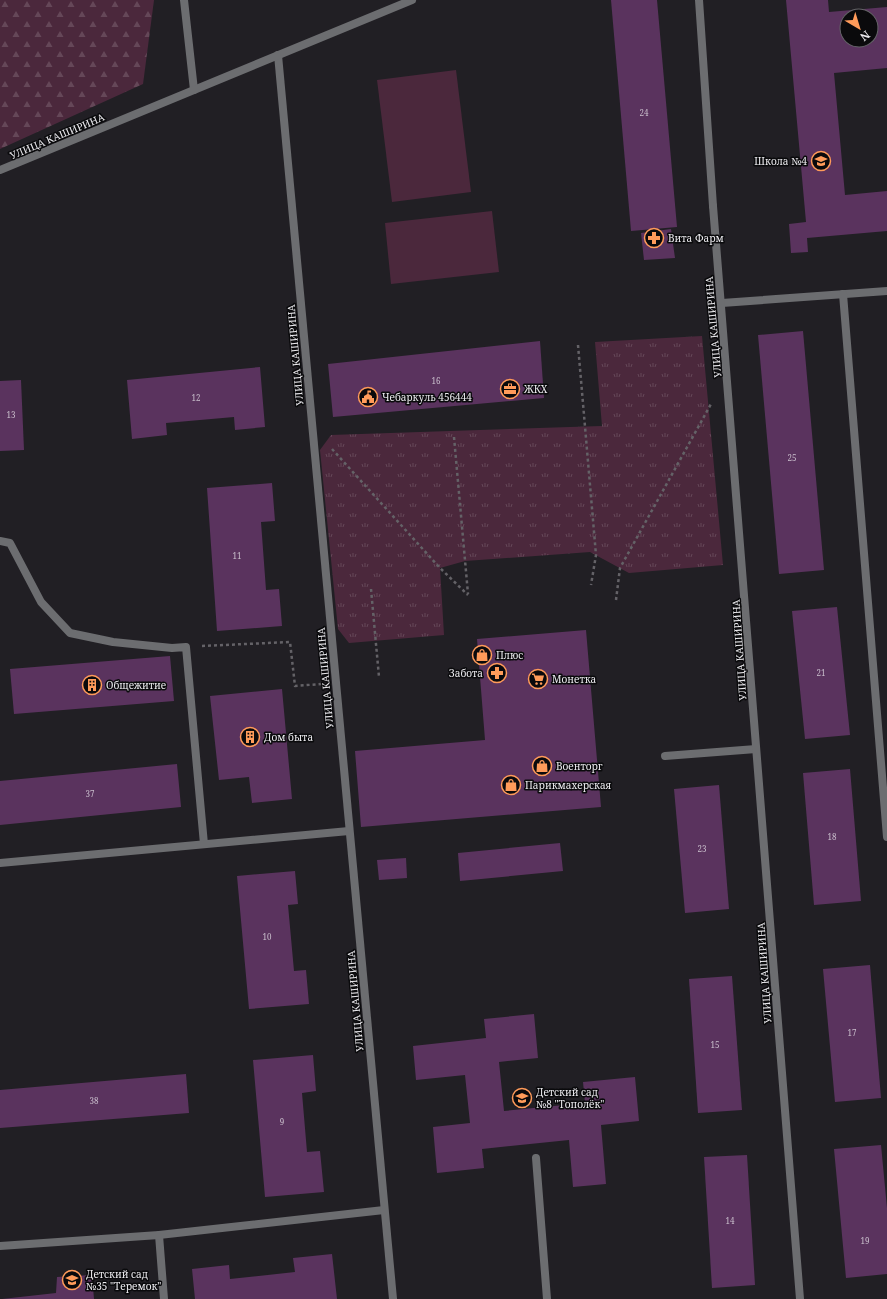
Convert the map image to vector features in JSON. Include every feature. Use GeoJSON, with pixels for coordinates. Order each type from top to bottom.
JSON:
{"type":"FeatureCollection","features":[{"type":"Feature","properties":{"kind":"street"},"geometry":{"type":"LineString","coordinates":[[184,0],[194,90]]}},
{"type":"Feature","properties":{"kind":"street","name":"УЛИЦА КАШИРИНА"},"geometry":{"type":"LineString","coordinates":[[0,170],[412,0]]}},
{"type":"Feature","properties":{"kind":"street","name":"УЛИЦА КАШИРИНА"},"geometry":{"type":"LineString","coordinates":[[699,0],[713,206],[722,302],[800,1299]]}},
{"type":"Feature","properties":{"kind":"street","name":"УЛИЦА КАШИРИНА"},"geometry":{"type":"LineString","coordinates":[[278,55],[393,1299]]}},
{"type":"Feature","properties":{"kind":"street"},"geometry":{"type":"LineString","coordinates":[[722,302],[887,291]]}},
{"type":"Feature","properties":{"kind":"street"},"geometry":{"type":"LineString","coordinates":[[843,294],[887,837]]}},
{"type":"Feature","properties":{"kind":"street"},"geometry":{"type":"LineString","coordinates":[[0,541],[10,543],[40,602],[70,633],[113,642],[172,648],[186,647],[204,844]]}},
{"type":"Feature","properties":{"kind":"street"},"geometry":{"type":"LineString","coordinates":[[665,756],[756,749]]}},
{"type":"Feature","properties":{"kind":"street"},"geometry":{"type":"LineString","coordinates":[[0,863],[349,831]]}},
{"type":"Feature","properties":{"kind":"street"},"geometry":{"type":"LineString","coordinates":[[536,1158],[547,1299]]}},
{"type":"Feature","properties":{"kind":"street"},"geometry":{"type":"LineString","coordinates":[[0,1246],[159,1234],[384,1210]]}},
{"type":"Feature","properties":{"kind":"street"},"geometry":{"type":"LineString","coordinates":[[159,1234],[164,1299]]}},
{"type":"Feature","properties":{"kind":"path"},"geometry":{"type":"LineString","coordinates":[[578,345],[596,555],[591,585]]}},
{"type":"Feature","properties":{"kind":"path"},"geometry":{"type":"LineString","coordinates":[[616,600],[620,568],[714,400],[728,386]]}},
{"type":"Feature","properties":{"kind":"path"},"geometry":{"type":"LineString","coordinates":[[330,446],[440,568],[468,595],[454,437]]}},
{"type":"Feature","properties":{"kind":"path"},"geometry":{"type":"LineString","coordinates":[[371,589],[379,677]]}},
{"type":"Feature","properties":{"kind":"path"},"geometry":{"type":"LineString","coordinates":[[186,647],[290,642],[295,686],[336,682]]}},
{"type":"Feature","properties":{"kind":"green space"},"geometry":{"type":"Polygon","coordinates":[[[0,0],[154,0],[143,84],[0,149],[0,0]]]}},
{"type":"Feature","properties":{"kind":"green space"},"geometry":{"type":"Polygon","coordinates":[[[456,70],[471,192],[392,202],[377,80],[456,70]]]}},
{"type":"Feature","properties":{"kind":"green space"},"geometry":{"type":"Polygon","coordinates":[[[492,211],[499,272],[391,284],[385,223],[492,211]]]}},
{"type":"Feature","properties":{"kind":"green space"},"geometry":{"type":"Polygon","coordinates":[[[702,336],[723,565],[629,573],[590,552],[465,561],[440,568],[444,635],[349,643],[338,629],[320,450],[331,435],[602,426],[595,342],[702,336]]]}},
{"type":"Feature","properties":{"kind":"building"},"geometry":{"type":"Polygon","coordinates":[[[611,0],[657,0],[677,227],[631,231],[611,0]]]}},
{"type":"Feature","properties":{"kind":"building"},"geometry":{"type":"Polygon","coordinates":[[[786,0],[828,0],[829,12],[839,11],[839,48],[879,48],[879,8],[875,8],[887,7],[887,68],[834,73],[845,195],[887,191],[887,231],[807,238],[808,252],[791,253],[789,224],[806,222],[786,0]]]}},
{"type":"Feature","properties":{"kind":"building"},"geometry":{"type":"Polygon","coordinates":[[[671,229],[675,258],[644,260],[641,233],[671,229]]]}},
{"type":"Feature","properties":{"kind":"building"},"geometry":{"type":"Polygon","coordinates":[[[803,331],[824,570],[779,574],[758,335],[803,331]]]}},
{"type":"Feature","properties":{"kind":"building"},"geometry":{"type":"Polygon","coordinates":[[[540,341],[544,398],[333,417],[328,364],[540,341]]]}},
{"type":"Feature","properties":{"kind":"building"},"geometry":{"type":"Polygon","coordinates":[[[260,367],[265,427],[235,430],[234,417],[166,423],[167,435],[132,439],[127,380],[260,367]]]}},
{"type":"Feature","properties":{"kind":"building"},"geometry":{"type":"Polygon","coordinates":[[[21,380],[24,450],[0,451],[0,381],[21,380]]]}},
{"type":"Feature","properties":{"kind":"building"},"geometry":{"type":"Polygon","coordinates":[[[272,483],[275,521],[261,522],[266,590],[279,589],[282,626],[217,631],[207,488],[272,483]]]}},
{"type":"Feature","properties":{"kind":"building"},"geometry":{"type":"Polygon","coordinates":[[[837,607],[850,735],[805,739],[792,611],[837,607]]]}},
{"type":"Feature","properties":{"kind":"building"},"geometry":{"type":"Polygon","coordinates":[[[586,630],[601,807],[361,827],[355,751],[485,740],[477,639],[586,630]]]}},
{"type":"Feature","properties":{"kind":"building","name":"Общежитие"},"geometry":{"type":"Polygon","coordinates":[[[170,656],[174,701],[14,714],[10,669],[170,656]]]}},
{"type":"Feature","properties":{"kind":"building","name":"Дом быта"},"geometry":{"type":"Polygon","coordinates":[[[282,689],[292,799],[252,803],[249,777],[219,780],[210,696],[282,689]]]}},
{"type":"Feature","properties":{"kind":"building"},"geometry":{"type":"Polygon","coordinates":[[[177,764],[181,807],[0,825],[0,781],[177,764]]]}},
{"type":"Feature","properties":{"kind":"building"},"geometry":{"type":"Polygon","coordinates":[[[850,769],[861,901],[814,905],[803,773],[850,769]]]}},
{"type":"Feature","properties":{"kind":"building"},"geometry":{"type":"Polygon","coordinates":[[[719,785],[729,909],[685,913],[674,789],[719,785]]]}},
{"type":"Feature","properties":{"kind":"building"},"geometry":{"type":"Polygon","coordinates":[[[560,843],[563,871],[460,881],[458,853],[560,843]]]}},
{"type":"Feature","properties":{"kind":"building"},"geometry":{"type":"Polygon","coordinates":[[[406,858],[407,878],[379,880],[377,860],[406,858]]]}},
{"type":"Feature","properties":{"kind":"building"},"geometry":{"type":"Polygon","coordinates":[[[295,871],[298,904],[288,905],[294,971],[306,970],[309,1004],[249,1009],[237,876],[295,871]]]}},
{"type":"Feature","properties":{"kind":"building"},"geometry":{"type":"Polygon","coordinates":[[[870,965],[881,1098],[835,1102],[823,969],[870,965]]]}},
{"type":"Feature","properties":{"kind":"building"},"geometry":{"type":"Polygon","coordinates":[[[732,976],[742,1110],[698,1113],[689,979],[732,976]]]}},
{"type":"Feature","properties":{"kind":"building"},"geometry":{"type":"Polygon","coordinates":[[[534,1014],[538,1058],[499,1062],[504,1111],[585,1103],[583,1082],[635,1077],[639,1121],[601,1125],[606,1184],[573,1187],[569,1140],[482,1149],[484,1168],[437,1173],[433,1127],[470,1123],[465,1075],[416,1080],[413,1046],[486,1038],[484,1019],[534,1014]]]}},
{"type":"Feature","properties":{"kind":"building"},"geometry":{"type":"Polygon","coordinates":[[[313,1055],[316,1091],[302,1093],[307,1152],[320,1151],[324,1192],[265,1197],[253,1060],[313,1055]]]}},
{"type":"Feature","properties":{"kind":"building"},"geometry":{"type":"Polygon","coordinates":[[[186,1074],[189,1113],[0,1128],[0,1090],[186,1074]]]}},
{"type":"Feature","properties":{"kind":"building"},"geometry":{"type":"Polygon","coordinates":[[[881,1145],[887,1208],[887,1274],[846,1278],[834,1149],[881,1145]]]}},
{"type":"Feature","properties":{"kind":"building"},"geometry":{"type":"Polygon","coordinates":[[[747,1155],[755,1285],[712,1288],[704,1157],[747,1155]]]}},
{"type":"Feature","properties":{"kind":"building"},"geometry":{"type":"Polygon","coordinates":[[[332,1254],[337,1299],[195,1299],[192,1269],[229,1265],[230,1279],[295,1272],[293,1258],[332,1254]]]}},
{"type":"Feature","properties":{"kind":"building"},"geometry":{"type":"Polygon","coordinates":[[[92,1275],[94,1299],[2,1299],[56,1293],[57,1277],[92,1275]]]}},
{"type":"Feature","properties":{"kind":"place","name":"Школа №4"},"geometry":{"type":"Point","coordinates":[821,161]}},
{"type":"Feature","properties":{"kind":"place","name":"Вита Фарм"},"geometry":{"type":"Point","coordinates":[654,238]}},
{"type":"Feature","properties":{"kind":"place","name":"ЖКХ"},"geometry":{"type":"Point","coordinates":[510,389]}},
{"type":"Feature","properties":{"kind":"place","name":"Чебаpкуль 456444"},"geometry":{"type":"Point","coordinates":[368,397]}},
{"type":"Feature","properties":{"kind":"place","name":"Плюс"},"geometry":{"type":"Point","coordinates":[482,655]}},
{"type":"Feature","properties":{"kind":"place","name":"Забота"},"geometry":{"type":"Point","coordinates":[497,673]}},
{"type":"Feature","properties":{"kind":"place","name":"Монетка"},"geometry":{"type":"Point","coordinates":[538,679]}},
{"type":"Feature","properties":{"kind":"place","name":"Общежитие"},"geometry":{"type":"Point","coordinates":[92,685]}},
{"type":"Feature","properties":{"kind":"place","name":"Дом быта"},"geometry":{"type":"Point","coordinates":[250,737]}},
{"type":"Feature","properties":{"kind":"place","name":"Военторг"},"geometry":{"type":"Point","coordinates":[542,766]}},
{"type":"Feature","properties":{"kind":"place","name":"Парикмахерская"},"geometry":{"type":"Point","coordinates":[511,785]}},
{"type":"Feature","properties":{"kind":"place","name":"Детский сад №8 \"Тополёк\""},"geometry":{"type":"Point","coordinates":[522,1098]}},
{"type":"Feature","properties":{"kind":"place","name":"Детский сад №35 \"Теремок\""},"geometry":{"type":"Point","coordinates":[72,1280]}}]}
